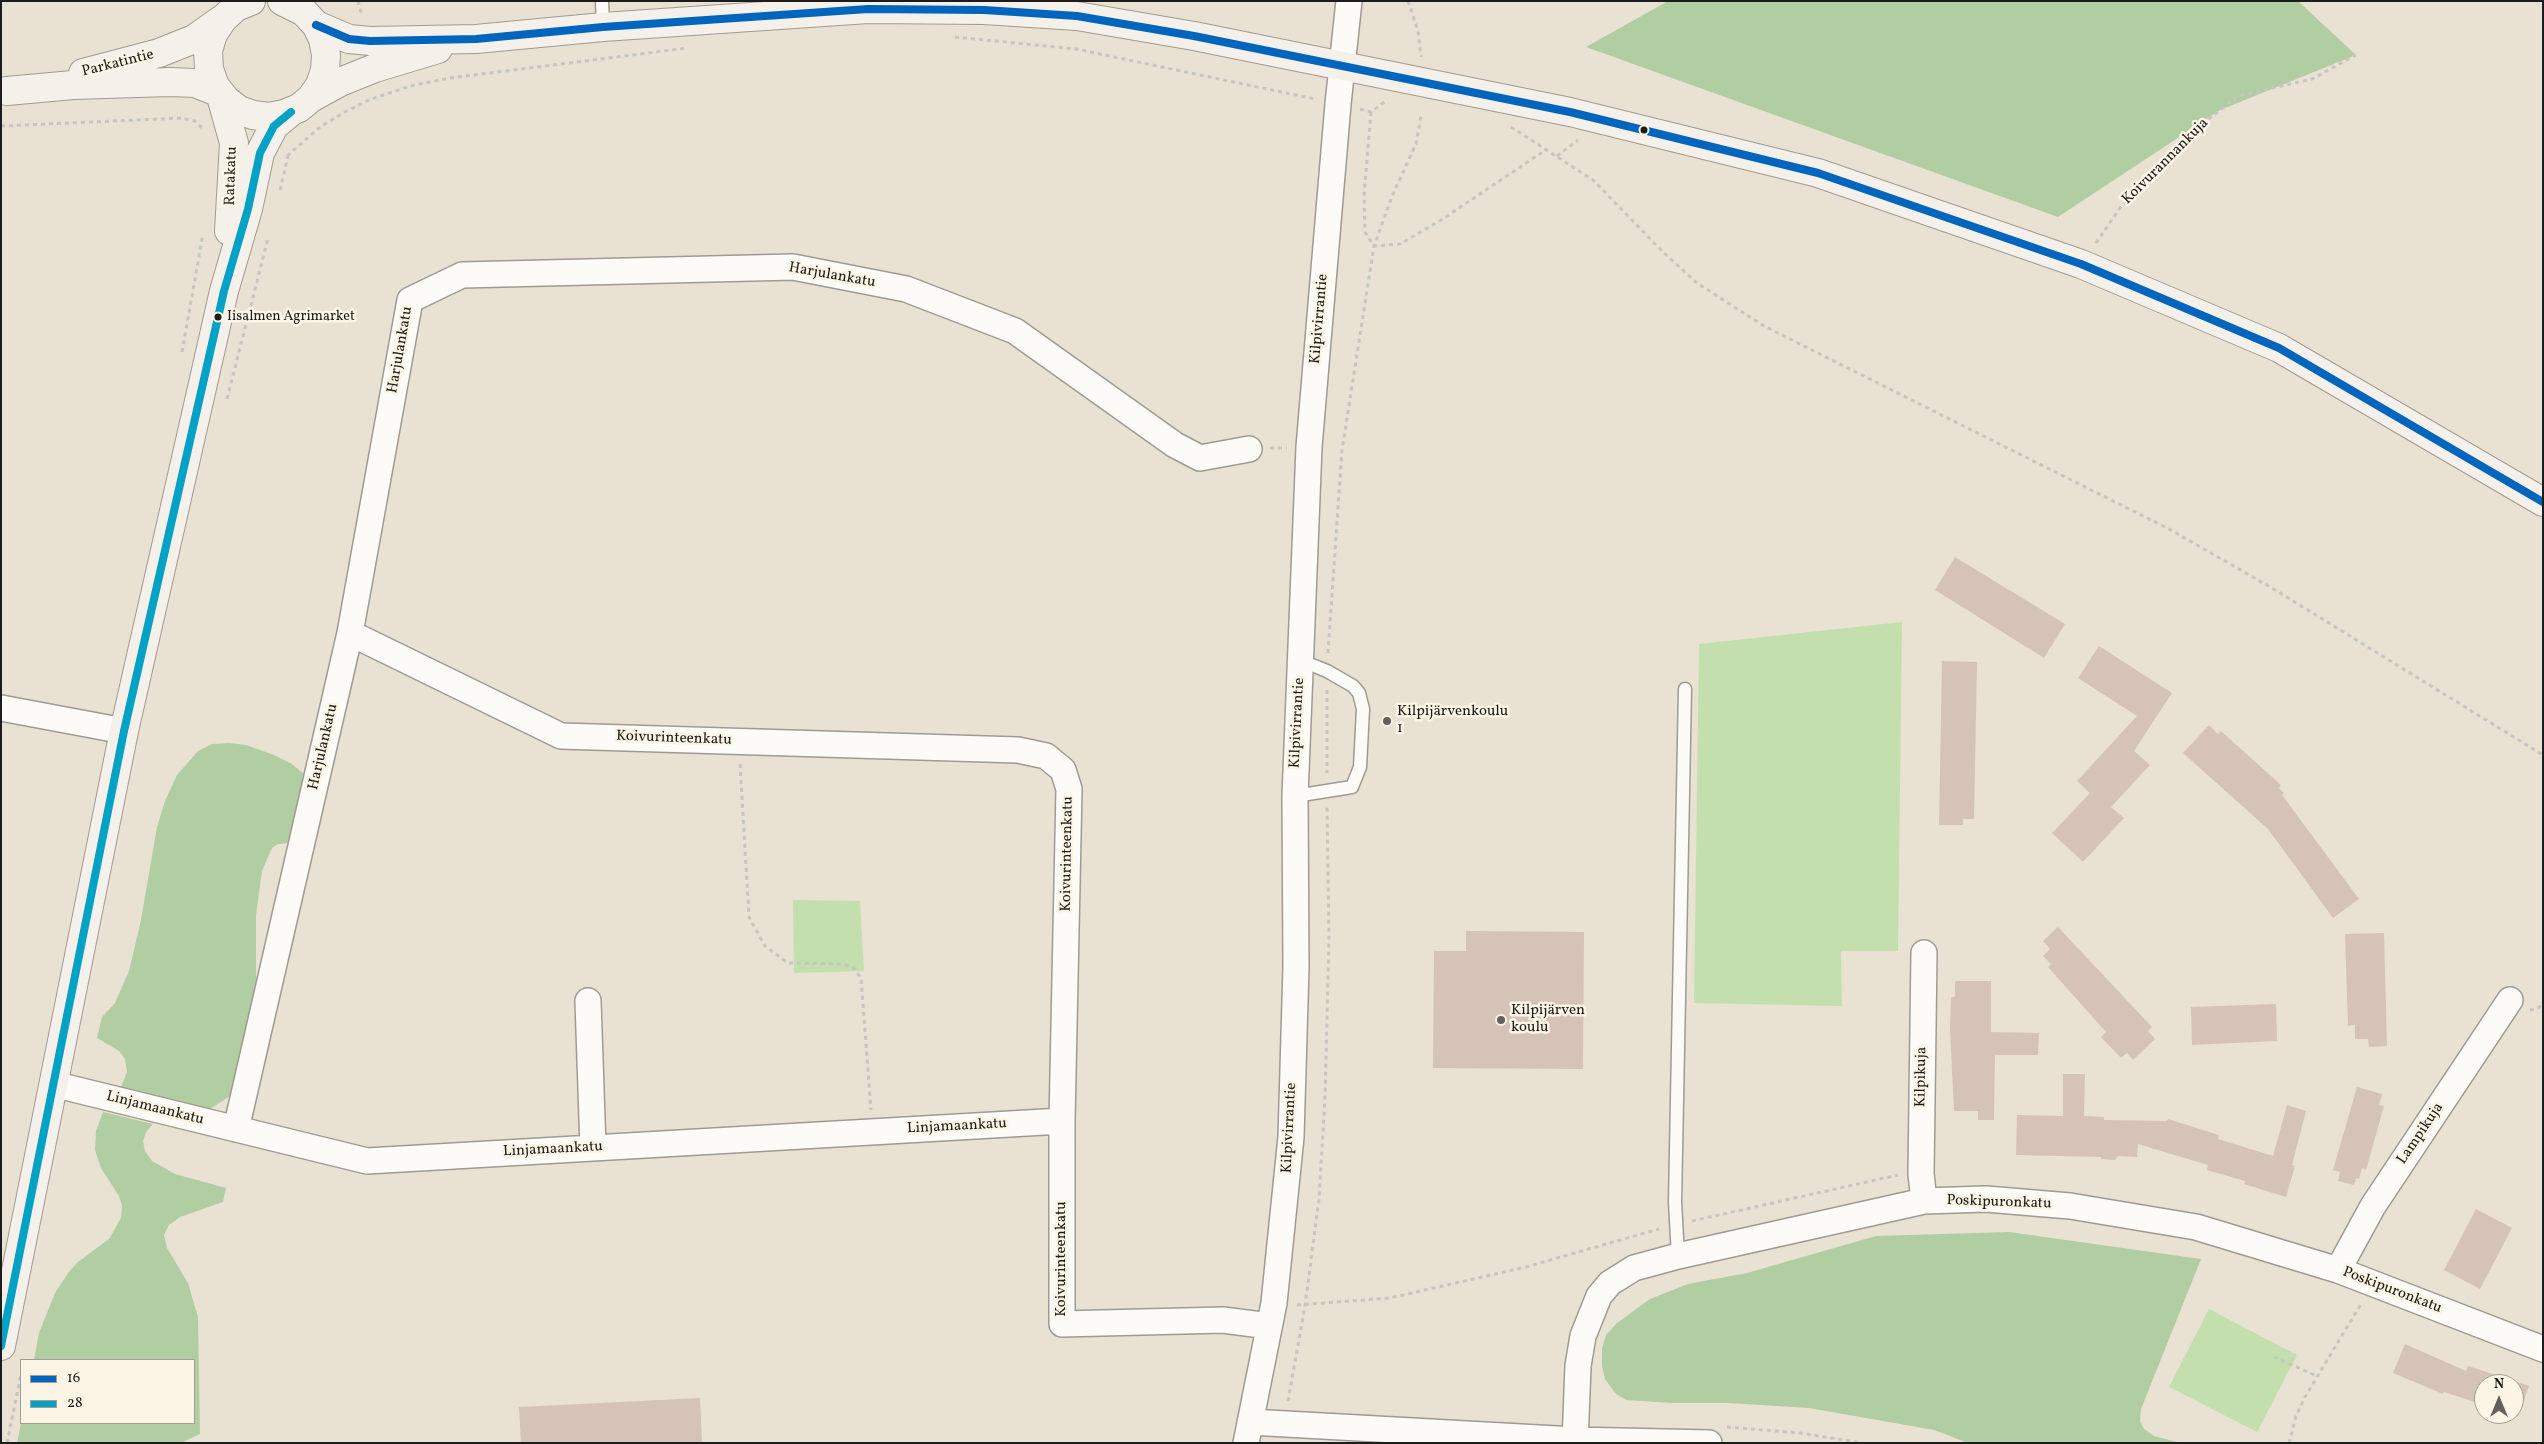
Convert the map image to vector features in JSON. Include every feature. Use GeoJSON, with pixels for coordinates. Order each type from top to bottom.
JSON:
{"type":"FeatureCollection","features":[{"type":"Feature","properties":{"kind":"street"},"geometry":{"type":"LineString","coordinates":[[282,1],[310,15],[349,39],[370,41],[476,39]]}},
{"type":"Feature","properties":{"kind":"street","name":"Kilpivirrantie"},"geometry":{"type":"LineString","coordinates":[[1248,1432],[1271,1315],[1291,1136],[1296,967],[1295,796],[1302,661],[1309,447],[1341,67],[1349,1]]}},
{"type":"Feature","properties":{"kind":"street","name":"Parkatintie"},"geometry":{"type":"LineString","coordinates":[[4,91],[160,54],[194,39],[238,7]]}},
{"type":"Feature","properties":{"kind":"street","name":"Ratakatu"},"geometry":{"type":"LineString","coordinates":[[224,291],[234,142],[220,93],[209,69],[208,51],[213,34],[238,7]]}},
{"type":"Feature","properties":{"kind":"street"},"geometry":{"type":"LineString","coordinates":[[220,93],[238,110],[253,116],[269,117],[301,105],[340,82],[375,68],[476,39],[602,14],[868,9],[984,10],[1077,16],[1194,36],[1570,112],[1818,173],[2082,264],[2279,348],[2543,502]]}},
{"type":"Feature","properties":{"kind":"street"},"geometry":{"type":"LineString","coordinates":[[301,105],[320,85],[326,62],[323,39],[310,15]]}},
{"type":"Feature","properties":{"kind":"street","name":"Parkatintie"},"geometry":{"type":"LineString","coordinates":[[4,91],[73,85],[170,82],[195,83],[220,93]]}},
{"type":"Feature","properties":{"kind":"street","name":"Ratakatu"},"geometry":{"type":"LineString","coordinates":[[1,1346],[124,730],[224,291],[248,210],[260,153],[274,126],[301,105]]}},
{"type":"Feature","properties":{"kind":"street","name":"Harjulankatu"},"geometry":{"type":"LineString","coordinates":[[236,1129],[350,633],[410,300],[462,274],[793,267],[906,289],[1015,330],[1175,445],[1200,458],[1249,449]]}},
{"type":"Feature","properties":{"kind":"street","name":"Koivurinteenkatu"},"geometry":{"type":"LineString","coordinates":[[350,633],[561,736],[1018,750],[1046,756],[1063,770],[1069,789],[1062,1121],[1062,1324],[1223,1320],[1271,1315]]}},
{"type":"Feature","properties":{"kind":"street"},"geometry":{"type":"LineString","coordinates":[[1,708],[124,730]]}},
{"type":"Feature","properties":{"kind":"street","name":"Kilpikuja"},"geometry":{"type":"LineString","coordinates":[[1924,954],[1921,1174],[1924,1201]]}},
{"type":"Feature","properties":{"kind":"street","name":"Lampikuja"},"geometry":{"type":"LineString","coordinates":[[2338,1270],[2374,1206],[2510,1000]]}},
{"type":"Feature","properties":{"kind":"street"},"geometry":{"type":"LineString","coordinates":[[588,1001],[592,1148]]}},
{"type":"Feature","properties":{"kind":"street","name":"Linjamaankatu"},"geometry":{"type":"LineString","coordinates":[[53,1084],[367,1161],[1062,1121]]}},
{"type":"Feature","properties":{"kind":"street","name":"Poskipuronkatu"},"geometry":{"type":"LineString","coordinates":[[1575,1442],[1578,1366],[1583,1336],[1599,1296],[1610,1283],[1634,1268],[1678,1256],[1924,1201],[1986,1199],[2070,1206],[2196,1227],[2338,1270],[2543,1349]]}},
{"type":"Feature","properties":{"kind":"street"},"geometry":{"type":"LineString","coordinates":[[1248,1432],[1575,1442],[1716,1435]]}},
{"type":"Feature","properties":{"kind":"lane"},"geometry":{"type":"LineString","coordinates":[[1295,796],[1352,787],[1360,767],[1363,709],[1359,692],[1353,686],[1326,671],[1302,661]]}},
{"type":"Feature","properties":{"kind":"lane"},"geometry":{"type":"LineString","coordinates":[[1678,1256],[1675,1225],[1685,689]]}},
{"type":"Feature","properties":{"kind":"path"},"geometry":{"type":"LineString","coordinates":[[1408,1],[1418,31],[1422,60]]}},
{"type":"Feature","properties":{"kind":"path","name":"Koivurannankuja"},"geometry":{"type":"LineString","coordinates":[[2082,264],[2120,208],[2196,129],[2238,96],[2312,79],[2356,55]]}},
{"type":"Feature","properties":{"kind":"path"},"geometry":{"type":"LineString","coordinates":[[1371,112],[1364,195],[1365,232],[1374,246]]}},
{"type":"Feature","properties":{"kind":"path"},"geometry":{"type":"LineString","coordinates":[[1286,1410],[1305,1306],[1319,1199],[1325,1098],[1328,938],[1326,671],[1342,450],[1374,246],[1393,194],[1416,144],[1421,116]]}},
{"type":"Feature","properties":{"kind":"path"},"geometry":{"type":"LineString","coordinates":[[1374,246],[1400,244],[1441,220],[1547,149]]}},
{"type":"Feature","properties":{"kind":"path"},"geometry":{"type":"LineString","coordinates":[[279,194],[288,156]]}},
{"type":"Feature","properties":{"kind":"path"},"geometry":{"type":"LineString","coordinates":[[182,352],[204,228]]}},
{"type":"Feature","properties":{"kind":"path"},"geometry":{"type":"LineString","coordinates":[[226,406],[269,233]]}},
{"type":"Feature","properties":{"kind":"path"},"geometry":{"type":"LineString","coordinates":[[739,741],[750,917],[765,946],[788,963],[843,964],[853,967],[861,978],[873,1132]]}},
{"type":"Feature","properties":{"kind":"path"},"geometry":{"type":"LineString","coordinates":[[1271,1315],[1328,1302],[1400,1296],[1526,1267],[1675,1225],[1895,1175],[1921,1174]]}},
{"type":"Feature","properties":{"kind":"path"},"geometry":{"type":"LineString","coordinates":[[2289,1443],[2296,1416],[2317,1376],[2365,1297]]}},
{"type":"Feature","properties":{"kind":"path"},"geometry":{"type":"LineString","coordinates":[[2274,1357],[2317,1376]]}},
{"type":"Feature","properties":{"kind":"path"},"geometry":{"type":"LineString","coordinates":[[7,1443],[20,1379]]}},
{"type":"Feature","properties":{"kind":"path"},"geometry":{"type":"LineString","coordinates":[[1716,1435],[1800,1433],[1862,1443]]}},
{"type":"Feature","properties":{"kind":"green space"},"geometry":{"type":"Polygon","coordinates":[[[1668,1],[2298,1],[2356,55],[2220,110],[2058,217],[1586,47],[1668,1]]]}},
{"type":"Feature","properties":{"kind":"green space"},"geometry":{"type":"Polygon","coordinates":[[[1902,622],[1898,951],[1841,951],[1842,1006],[1694,1003],[1699,644],[1902,622]]]}},
{"type":"Feature","properties":{"kind":"green space"},"geometry":{"type":"Polygon","coordinates":[[[212,744],[246,745],[274,755],[292,764],[304,774],[288,843],[278,844],[272,848],[262,871],[256,915],[256,985],[230,1096],[210,1109],[121,1087],[127,1072],[125,1059],[119,1051],[97,1038],[102,1017],[115,1003],[129,971],[141,920],[157,827],[165,801],[177,775],[198,751],[212,744]]]}},
{"type":"Feature","properties":{"kind":"green space"},"geometry":{"type":"Polygon","coordinates":[[[793,900],[860,901],[864,971],[794,973],[793,900]]]}},
{"type":"Feature","properties":{"kind":"green space"},"geometry":{"type":"Polygon","coordinates":[[[103,1112],[153,1124],[146,1132],[143,1141],[145,1151],[152,1161],[175,1174],[226,1188],[223,1202],[180,1217],[169,1225],[164,1235],[167,1248],[188,1283],[198,1317],[200,1434],[181,1443],[17,1443],[21,1424],[195,1424],[195,1359],[34,1359],[39,1333],[55,1293],[78,1262],[109,1239],[121,1218],[122,1206],[119,1196],[101,1168],[95,1150],[96,1131],[103,1112]]]}},
{"type":"Feature","properties":{"kind":"green space"},"geometry":{"type":"Polygon","coordinates":[[[2009,1232],[2201,1259],[2141,1409],[2140,1421],[2144,1429],[2154,1436],[2181,1443],[1968,1443],[1934,1430],[1809,1408],[1626,1400],[1615,1393],[1605,1379],[1602,1366],[1602,1348],[1606,1335],[1617,1323],[1650,1299],[1688,1284],[1747,1273],[1876,1236],[2009,1232]]]}},
{"type":"Feature","properties":{"kind":"green space"},"geometry":{"type":"Polygon","coordinates":[[[2209,1309],[2297,1355],[2257,1432],[2169,1387],[2209,1309]]]}},
{"type":"Feature","properties":{"kind":"building"},"geometry":{"type":"Polygon","coordinates":[[[1955,557],[2065,624],[2044,658],[1935,590],[1955,557]]]}},
{"type":"Feature","properties":{"kind":"building"},"geometry":{"type":"Polygon","coordinates":[[[2099,646],[2172,693],[2134,751],[2150,765],[2111,807],[2124,818],[2083,862],[2052,833],[2090,793],[2077,781],[2137,716],[2078,678],[2099,646]]]}},
{"type":"Feature","properties":{"kind":"building"},"geometry":{"type":"Polygon","coordinates":[[[1942,661],[1977,662],[1974,819],[1963,819],[1963,825],[1939,825],[1942,661]]]}},
{"type":"Feature","properties":{"kind":"building"},"geometry":{"type":"Polygon","coordinates":[[[2209,725],[2218,734],[2221,731],[2281,785],[2279,788],[2284,793],[2282,795],[2359,899],[2333,918],[2268,829],[2183,753],[2209,725]]]}},
{"type":"Feature","properties":{"kind":"building"},"geometry":{"type":"Polygon","coordinates":[[[2058,927],[2152,1027],[2148,1031],[2155,1039],[2133,1060],[2127,1053],[2121,1058],[2101,1037],[2106,1032],[2048,967],[2051,964],[2043,956],[2050,949],[2043,941],[2058,927]]]}},
{"type":"Feature","properties":{"kind":"building"},"geometry":{"type":"Polygon","coordinates":[[[1466,931],[1584,932],[1583,1069],[1433,1068],[1434,951],[1466,951],[1466,931]]]}},
{"type":"Feature","properties":{"kind":"building"},"geometry":{"type":"Polygon","coordinates":[[[2384,933],[2387,1046],[2369,1047],[2368,1039],[2355,1039],[2355,1025],[2348,1026],[2345,934],[2384,933]]]}},
{"type":"Feature","properties":{"kind":"building"},"geometry":{"type":"Polygon","coordinates":[[[1955,981],[1991,981],[1991,1032],[2039,1033],[2038,1055],[1995,1055],[1994,1120],[1978,1120],[1978,1111],[1954,1111],[1950,1029],[1951,997],[1955,997],[1955,981]]]}},
{"type":"Feature","properties":{"kind":"building"},"geometry":{"type":"Polygon","coordinates":[[[2276,1004],[2277,1041],[2192,1045],[2191,1007],[2276,1004]]]}},
{"type":"Feature","properties":{"kind":"building"},"geometry":{"type":"Polygon","coordinates":[[[2063,1074],[2085,1074],[2084,1116],[2104,1117],[2104,1120],[2167,1121],[2168,1119],[2219,1135],[2218,1139],[2273,1156],[2287,1105],[2306,1111],[2292,1165],[2295,1166],[2286,1197],[2244,1184],[2245,1181],[2207,1170],[2208,1165],[2138,1144],[2137,1157],[2118,1156],[2115,1160],[2101,1159],[2101,1157],[2016,1155],[2017,1115],[2063,1116],[2063,1074]]]}},
{"type":"Feature","properties":{"kind":"building"},"geometry":{"type":"Polygon","coordinates":[[[2357,1087],[2382,1094],[2379,1105],[2384,1106],[2366,1170],[2362,1168],[2359,1179],[2356,1178],[2354,1185],[2338,1181],[2340,1172],[2333,1170],[2357,1087]]]}},
{"type":"Feature","properties":{"kind":"building"},"geometry":{"type":"Polygon","coordinates":[[[2476,1209],[2512,1228],[2480,1289],[2444,1270],[2476,1209]]]}},
{"type":"Feature","properties":{"kind":"building"},"geometry":{"type":"Polygon","coordinates":[[[2405,1344],[2466,1371],[2468,1366],[2492,1374],[2474,1374],[2474,1402],[2444,1392],[2443,1394],[2393,1373],[2405,1344]]]}},
{"type":"Feature","properties":{"kind":"building"},"geometry":{"type":"Polygon","coordinates":[[[2524,1384],[2529,1386],[2524,1400],[2524,1384]]]}},
{"type":"Feature","properties":{"kind":"building"},"geometry":{"type":"Polygon","coordinates":[[[700,1398],[702,1443],[521,1443],[519,1407],[700,1398]]]}},
{"type":"Feature","properties":{"kind":"transit line","name":"16"},"geometry":{"type":"LineString","coordinates":[[316,25],[349,39],[370,41],[476,39],[603,27],[868,9],[984,10],[1077,16],[1194,36],[1570,112],[1818,173],[2081,264],[2279,348],[2543,502]]}},
{"type":"Feature","properties":{"kind":"transit line","name":"28"},"geometry":{"type":"LineString","coordinates":[[1,1346],[124,731],[224,291],[248,209],[260,153],[274,126],[291,112]]}},
{"type":"Feature","properties":{"kind":"place","name":"Iisalmen Agrimarket"},"geometry":{"type":"Point","coordinates":[218,317]}},
{"type":"Feature","properties":{"kind":"place","name":"Kilpijärvenkoulu 1"},"geometry":{"type":"Point","coordinates":[1387,721]}},
{"type":"Feature","properties":{"kind":"place","name":"Kilpijärven koulu"},"geometry":{"type":"Point","coordinates":[1501,1020]}}]}
